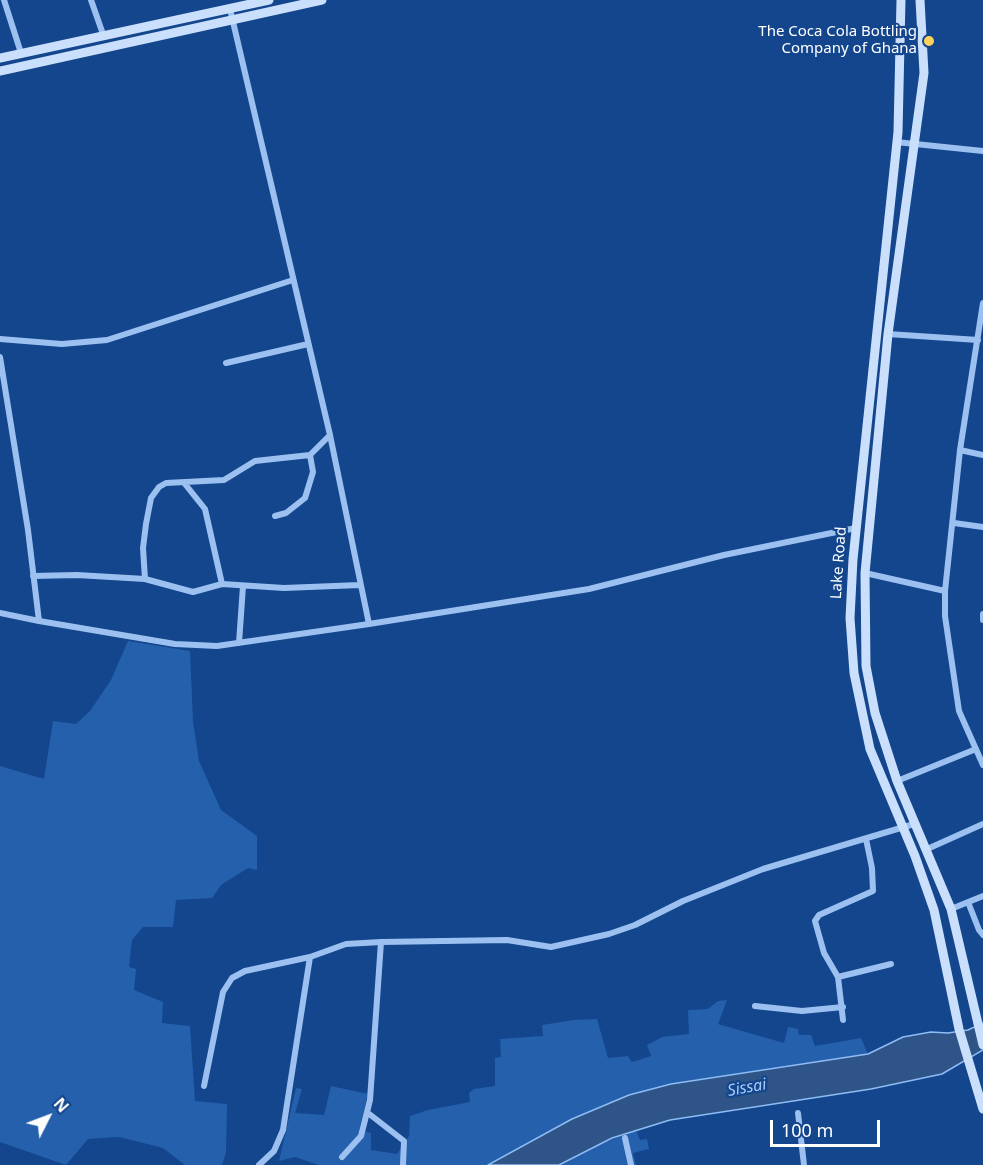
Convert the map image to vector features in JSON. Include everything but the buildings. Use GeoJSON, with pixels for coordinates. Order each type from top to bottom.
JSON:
{"type":"FeatureCollection","features":[{"type":"Feature","properties":{"kind":"main road"},"geometry":{"type":"LineString","coordinates":[[0,58],[104,38],[269,0]]}},
{"type":"Feature","properties":{"kind":"main road"},"geometry":{"type":"LineString","coordinates":[[0,71],[322,0]]}},
{"type":"Feature","properties":{"kind":"main road","name":"Lake Road"},"geometry":{"type":"LineString","coordinates":[[901,0],[896,142],[856,528],[850,618],[854,674],[870,749],[903,827],[934,910],[959,1029],[983,1109]]}},
{"type":"Feature","properties":{"kind":"main road","name":"Lake Road"},"geometry":{"type":"LineString","coordinates":[[920,0],[924,73],[888,334],[865,573],[866,666],[875,713],[897,781],[951,909],[983,1045]]}},
{"type":"Feature","properties":{"kind":"street"},"geometry":{"type":"LineString","coordinates":[[4,0],[21,54]]}},
{"type":"Feature","properties":{"kind":"street"},"geometry":{"type":"LineString","coordinates":[[91,0],[104,38]]}},
{"type":"Feature","properties":{"kind":"street"},"geometry":{"type":"LineString","coordinates":[[230,9],[330,435],[369,624]]}},
{"type":"Feature","properties":{"kind":"street"},"geometry":{"type":"LineString","coordinates":[[896,142],[983,151]]}},
{"type":"Feature","properties":{"kind":"street"},"geometry":{"type":"LineString","coordinates":[[0,339],[62,344],[107,340],[292,280]]}},
{"type":"Feature","properties":{"kind":"street"},"geometry":{"type":"LineString","coordinates":[[982,760],[959,711],[945,616],[945,591],[960,450],[983,303]]}},
{"type":"Feature","properties":{"kind":"street"},"geometry":{"type":"LineString","coordinates":[[888,334],[978,340]]}},
{"type":"Feature","properties":{"kind":"street"},"geometry":{"type":"LineString","coordinates":[[226,363],[308,344]]}},
{"type":"Feature","properties":{"kind":"street"},"geometry":{"type":"LineString","coordinates":[[0,357],[39,621]]}},
{"type":"Feature","properties":{"kind":"street"},"geometry":{"type":"LineString","coordinates":[[145,579],[143,548],[151,498],[159,487],[166,483],[185,484],[224,480],[255,461],[310,455],[330,435]]}},
{"type":"Feature","properties":{"kind":"street"},"geometry":{"type":"LineString","coordinates":[[960,450],[983,455]]}},
{"type":"Feature","properties":{"kind":"street"},"geometry":{"type":"LineString","coordinates":[[275,516],[286,513],[305,498],[313,472],[310,455]]}},
{"type":"Feature","properties":{"kind":"street"},"geometry":{"type":"LineString","coordinates":[[185,484],[205,509],[222,584]]}},
{"type":"Feature","properties":{"kind":"street"},"geometry":{"type":"LineString","coordinates":[[954,523],[983,527]]}},
{"type":"Feature","properties":{"kind":"street"},"geometry":{"type":"LineString","coordinates":[[0,614],[176,644],[217,646],[589,589],[724,555],[856,528]]}},
{"type":"Feature","properties":{"kind":"street"},"geometry":{"type":"LineString","coordinates":[[865,573],[945,591]]}},
{"type":"Feature","properties":{"kind":"street"},"geometry":{"type":"LineString","coordinates":[[33,576],[87,575],[111,579],[145,579],[193,592],[222,584],[294,588],[360,585]]}},
{"type":"Feature","properties":{"kind":"street"},"geometry":{"type":"LineString","coordinates":[[238,643],[243,586]]}},
{"type":"Feature","properties":{"kind":"street"},"geometry":{"type":"LineString","coordinates":[[983,615],[983,620]]}},
{"type":"Feature","properties":{"kind":"street"},"geometry":{"type":"LineString","coordinates":[[897,781],[975,749]]}},
{"type":"Feature","properties":{"kind":"street"},"geometry":{"type":"LineString","coordinates":[[204,1086],[223,992],[232,978],[245,971],[310,957],[346,944],[507,940],[551,947],[635,926],[682,901],[734,880],[914,824]]}},
{"type":"Feature","properties":{"kind":"street"},"geometry":{"type":"LineString","coordinates":[[925,850],[983,824]]}},
{"type":"Feature","properties":{"kind":"street"},"geometry":{"type":"LineString","coordinates":[[843,1020],[838,977],[824,952],[815,921],[819,915],[873,891],[872,868],[866,839]]}},
{"type":"Feature","properties":{"kind":"street"},"geometry":{"type":"LineString","coordinates":[[951,909],[983,896]]}},
{"type":"Feature","properties":{"kind":"street"},"geometry":{"type":"LineString","coordinates":[[968,902],[983,935]]}},
{"type":"Feature","properties":{"kind":"street"},"geometry":{"type":"LineString","coordinates":[[342,1157],[361,1136],[368,1113],[374,1066],[381,942]]}},
{"type":"Feature","properties":{"kind":"street"},"geometry":{"type":"LineString","coordinates":[[259,1165],[274,1151],[283,1130],[310,957]]}},
{"type":"Feature","properties":{"kind":"street"},"geometry":{"type":"LineString","coordinates":[[838,977],[891,964]]}},
{"type":"Feature","properties":{"kind":"street"},"geometry":{"type":"LineString","coordinates":[[755,1006],[802,1011],[843,1007]]}},
{"type":"Feature","properties":{"kind":"street"},"geometry":{"type":"LineString","coordinates":[[368,1113],[404,1141],[403,1165]]}},
{"type":"Feature","properties":{"kind":"street"},"geometry":{"type":"LineString","coordinates":[[798,1113],[804,1165]]}},
{"type":"Feature","properties":{"kind":"street"},"geometry":{"type":"LineString","coordinates":[[626,1138],[631,1165]]}},
{"type":"Feature","properties":{"kind":"shaded area"},"geometry":{"type":"Polygon","coordinates":[[[128,641],[190,651],[193,721],[199,761],[221,810],[257,836],[257,870],[248,868],[221,885],[212,898],[176,900],[173,927],[143,927],[132,940],[129,967],[136,969],[134,990],[163,1002],[162,1023],[190,1026],[195,1101],[227,1104],[226,1152],[222,1165],[185,1165],[163,1148],[119,1137],[88,1139],[66,1165],[0,1142],[0,766],[44,779],[53,721],[76,724],[90,711],[111,680],[128,641]]]}},
{"type":"Feature","properties":{"kind":"shaded area"},"geometry":{"type":"Polygon","coordinates":[[[727,1000],[718,1024],[784,1043],[788,1027],[798,1029],[799,1035],[811,1035],[815,1046],[861,1038],[868,1054],[671,1084],[629,1095],[572,1119],[488,1165],[319,1165],[295,1157],[279,1161],[296,1088],[302,1089],[295,1113],[324,1115],[331,1086],[368,1094],[359,1130],[371,1133],[371,1150],[397,1154],[409,1136],[410,1116],[470,1102],[469,1093],[474,1089],[495,1086],[495,1058],[501,1057],[500,1039],[543,1036],[542,1025],[597,1019],[608,1058],[628,1056],[632,1062],[651,1056],[647,1045],[662,1037],[689,1034],[688,1010],[708,1009],[718,1001],[727,1000]]]}},
{"type":"Feature","properties":{"kind":"shaded area"},"geometry":{"type":"Polygon","coordinates":[[[636,1130],[640,1140],[647,1139],[649,1149],[633,1153],[636,1165],[559,1165],[588,1149],[636,1130]]]}},
{"type":"Feature","properties":{"kind":"water","name":"Sissai"},"geometry":{"type":"Polygon","coordinates":[[[983,1023],[983,1050],[942,1074],[871,1089],[670,1120],[612,1138],[559,1165],[488,1165],[572,1119],[629,1095],[671,1084],[868,1054],[903,1037],[931,1032],[948,1033],[968,1030],[983,1023]]]}},
{"type":"Feature","properties":{"kind":"place","name":"The Coca Cola Bottling Company of Ghana"},"geometry":{"type":"Point","coordinates":[929,41]}}]}
